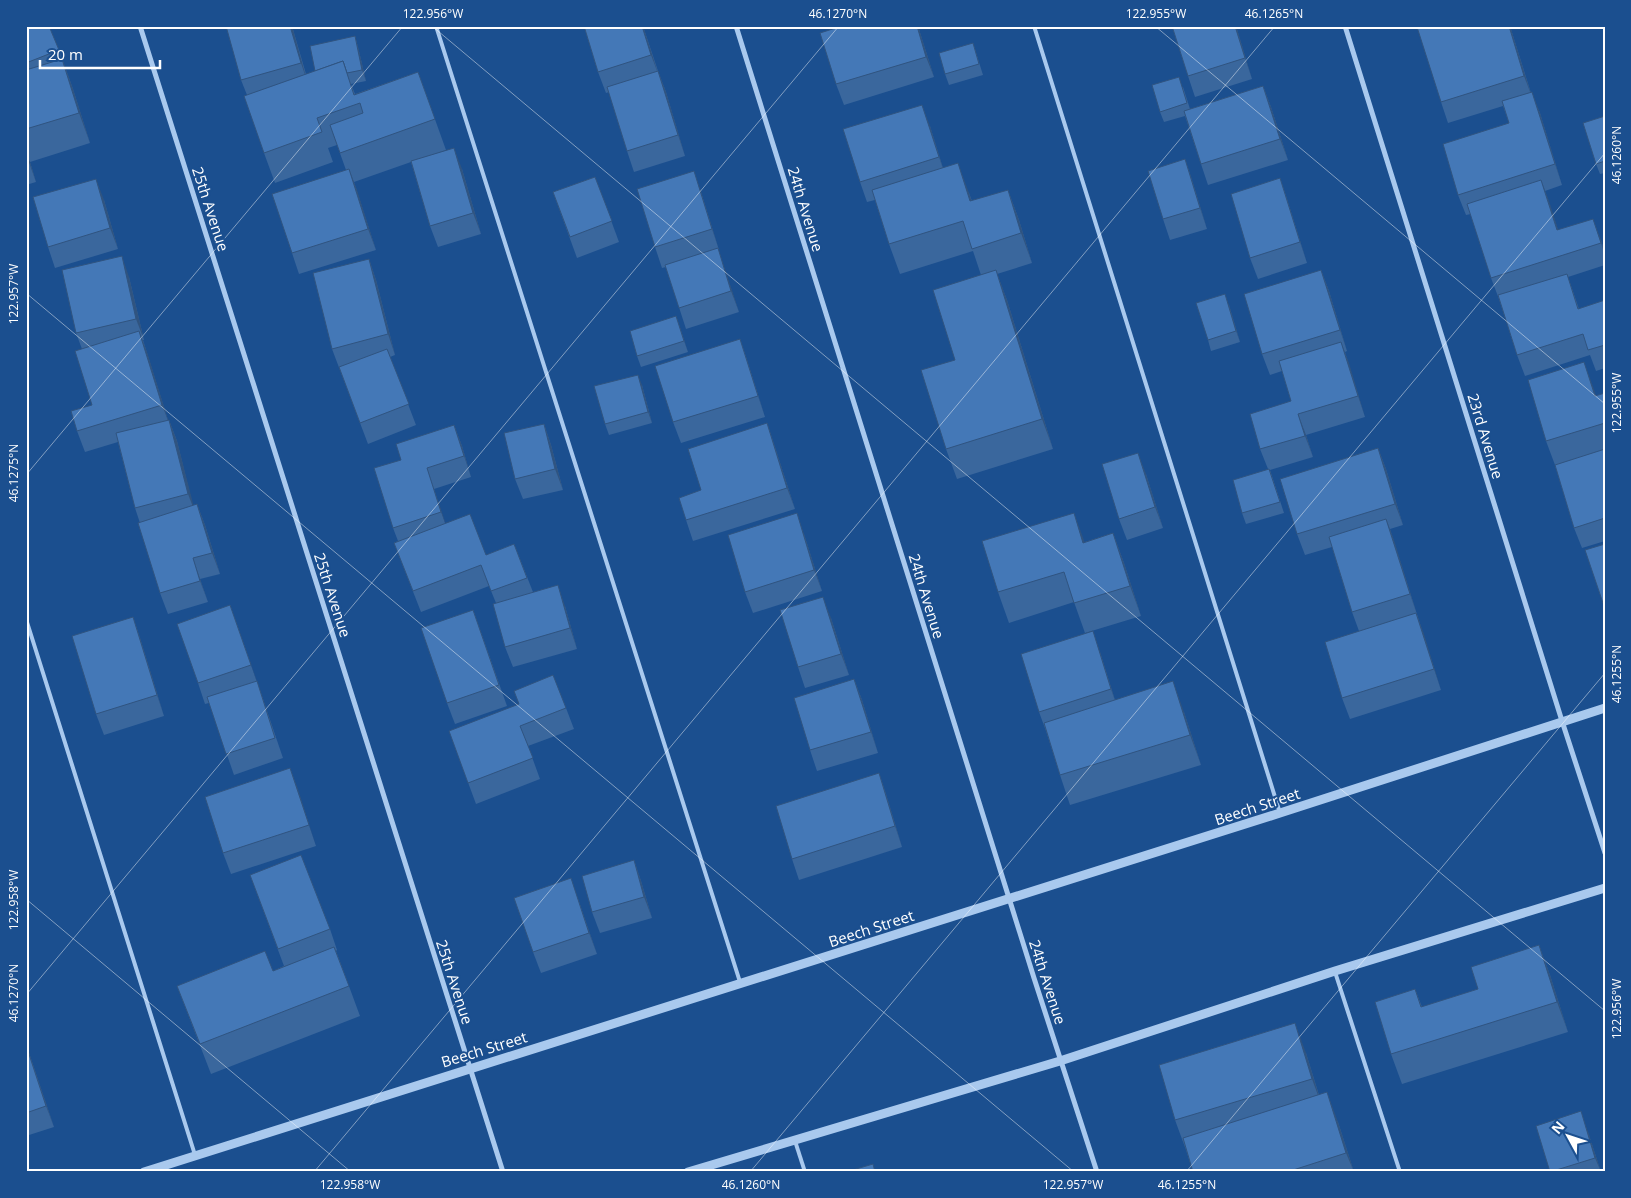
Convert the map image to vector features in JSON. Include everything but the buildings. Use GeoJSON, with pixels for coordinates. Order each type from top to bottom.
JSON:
{"type":"FeatureCollection","features":[{"type":"Feature","properties":{"kind":"street","name":"25th Avenue"},"geometry":{"type":"LineString","coordinates":[[140,26],[503,1172]]}},
{"type":"Feature","properties":{"kind":"street","name":"24th Avenue"},"geometry":{"type":"LineString","coordinates":[[736,26],[1060,1061],[1097,1172]]}},
{"type":"Feature","properties":{"kind":"street","name":"23rd Avenue"},"geometry":{"type":"LineString","coordinates":[[1345,26],[1605,853]]}},
{"type":"Feature","properties":{"kind":"street","name":"Beech Street"},"geometry":{"type":"LineString","coordinates":[[144,1172],[469,1068],[740,985],[1605,708]]}},
{"type":"Feature","properties":{"kind":"street"},"geometry":{"type":"LineString","coordinates":[[688,1172],[1060,1061],[1335,971],[1605,888]]}},
{"type":"Feature","properties":{"kind":"lane"},"geometry":{"type":"LineString","coordinates":[[436,26],[740,985]]}},
{"type":"Feature","properties":{"kind":"lane"},"geometry":{"type":"LineString","coordinates":[[1034,26],[1280,813]]}},
{"type":"Feature","properties":{"kind":"lane"},"geometry":{"type":"LineString","coordinates":[[26,619],[195,1155]]}},
{"type":"Feature","properties":{"kind":"lane"},"geometry":{"type":"LineString","coordinates":[[1335,971],[1400,1172]]}},
{"type":"Feature","properties":{"kind":"lane"},"geometry":{"type":"LineString","coordinates":[[794,1140],[805,1172]]}}]}
